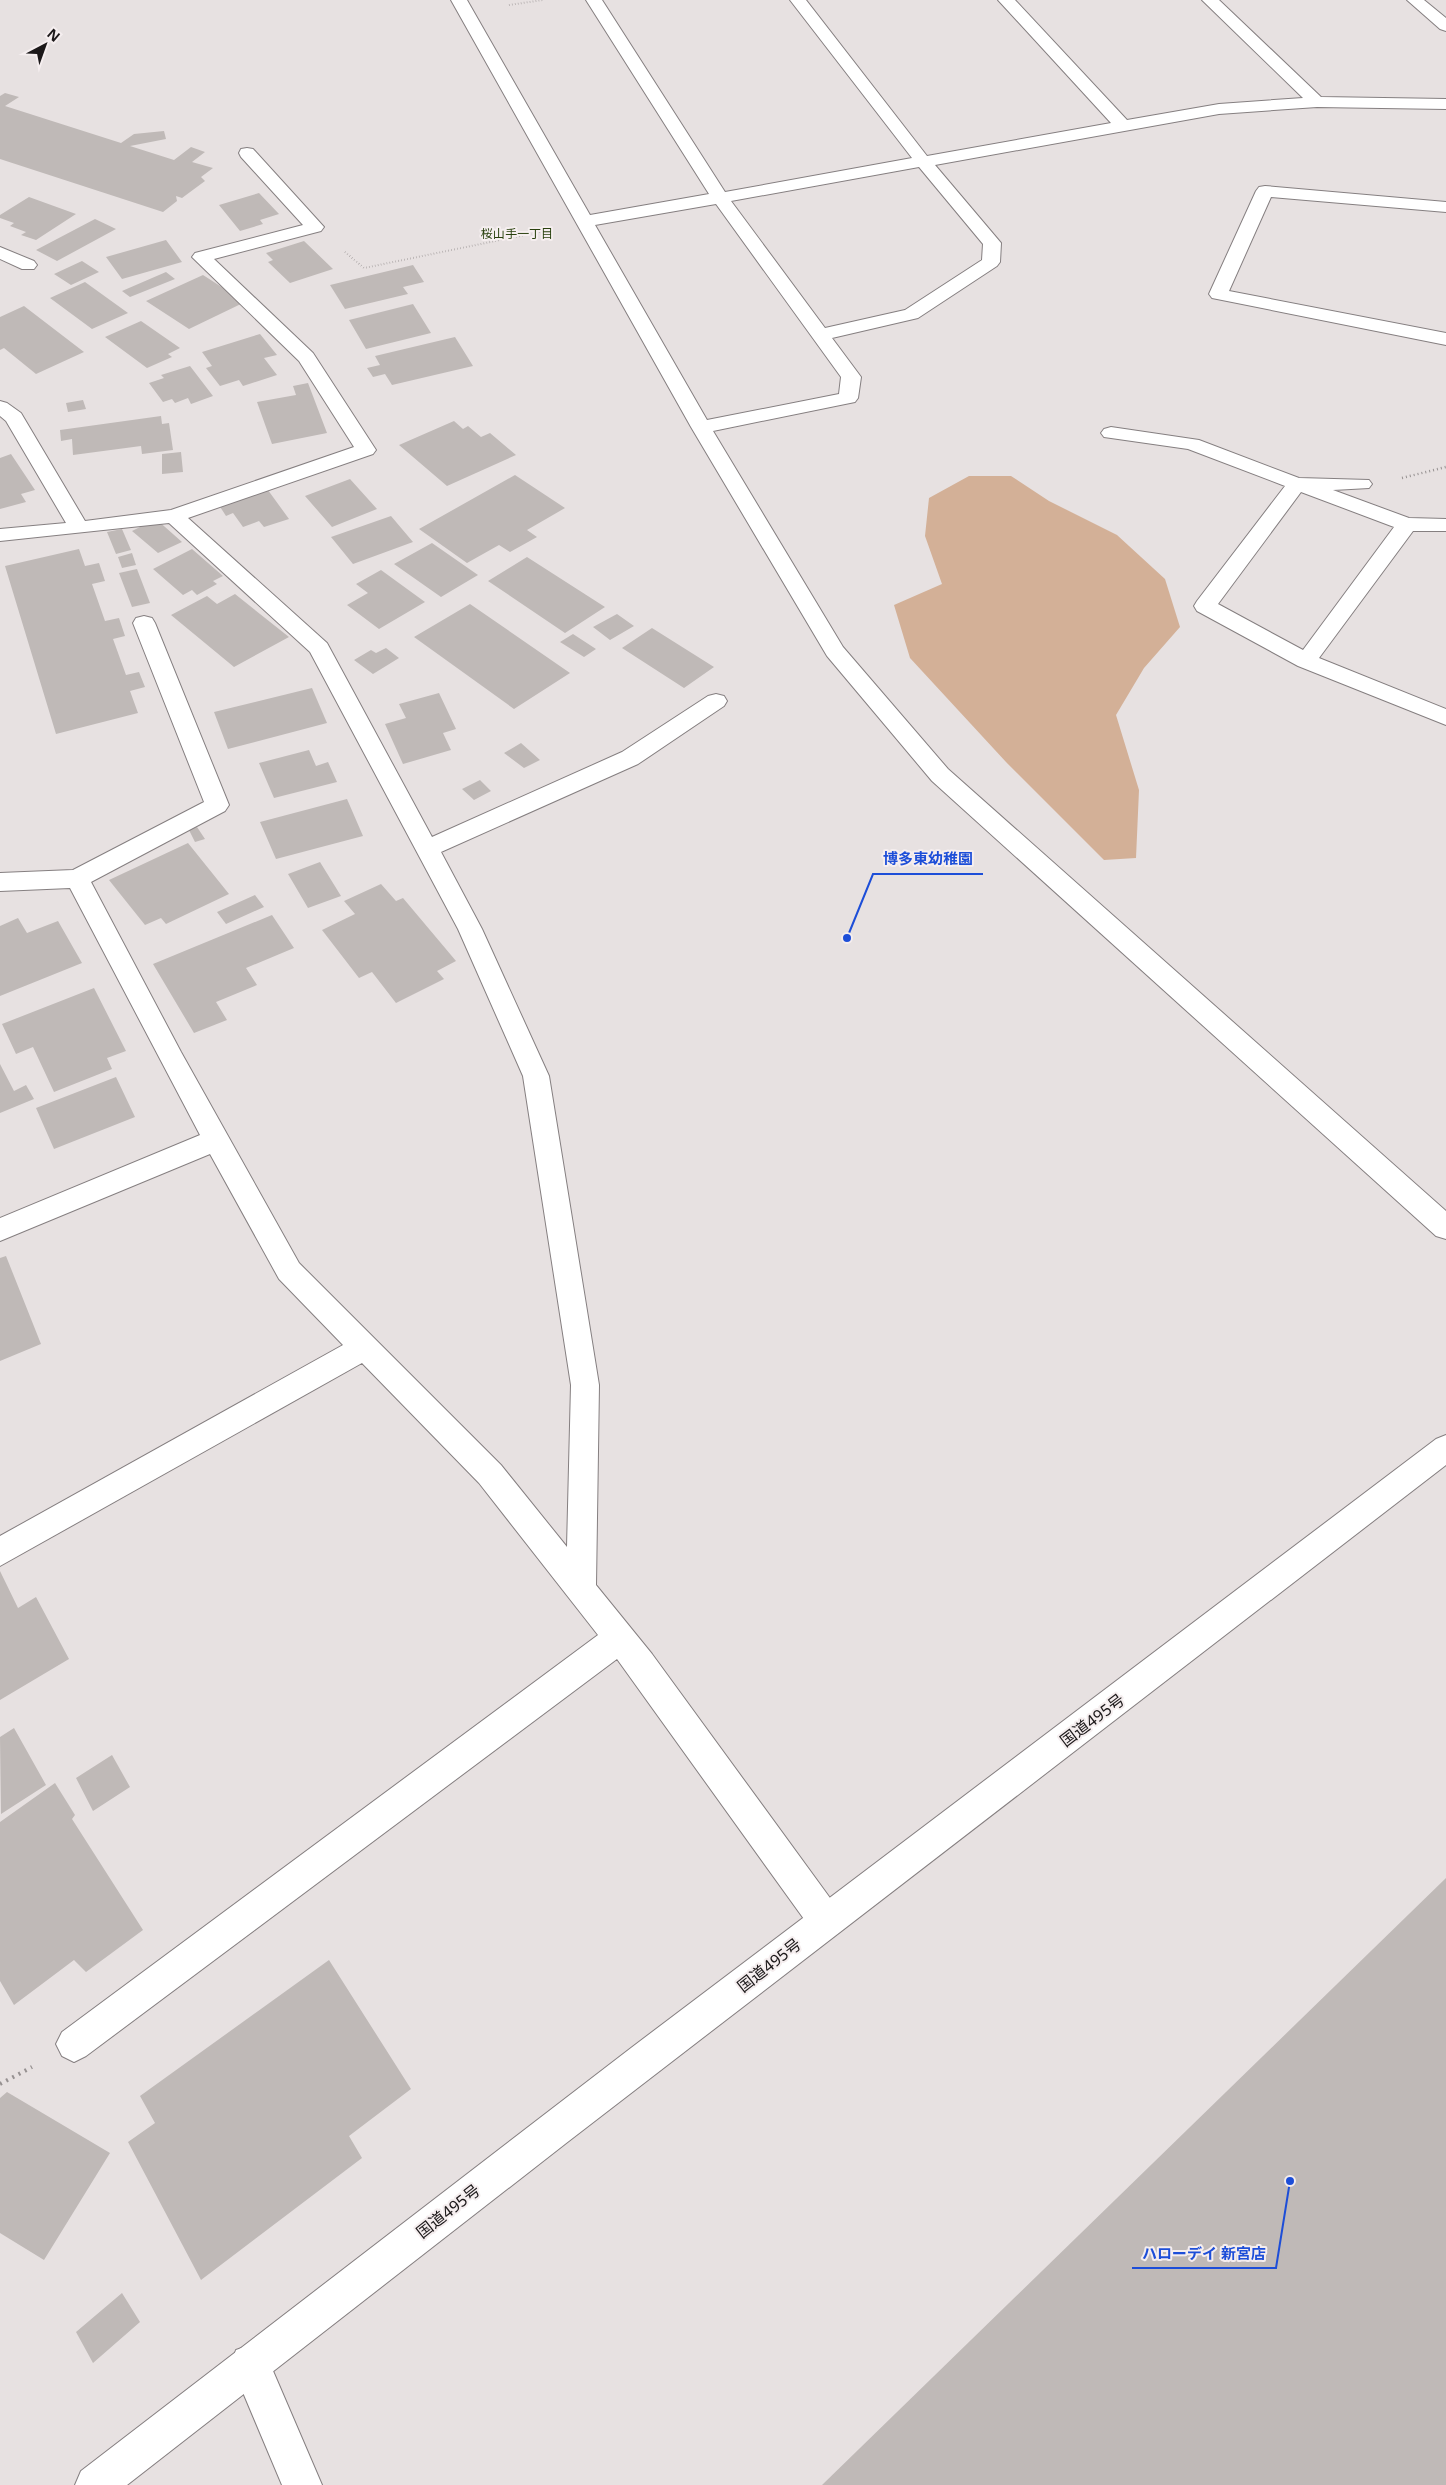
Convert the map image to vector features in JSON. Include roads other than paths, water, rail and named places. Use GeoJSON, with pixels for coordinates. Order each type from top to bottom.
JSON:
{"type":"FeatureCollection","features":[{"type":"Feature","properties":{"kind":"main road"},"geometry":{"type":"LineString","coordinates":[[459,0],[583,222],[701,427],[835,651],[940,775],[1446,1228]]}},
{"type":"Feature","properties":{"kind":"main road"},"geometry":{"type":"LineString","coordinates":[[594,0],[721,199],[851,377],[848,398],[701,427]]}},
{"type":"Feature","properties":{"kind":"main road"},"geometry":{"type":"LineString","coordinates":[[798,0],[924,163],[992,243],[991,262],[911,314],[820,335]]}},
{"type":"Feature","properties":{"kind":"main road"},"geometry":{"type":"LineString","coordinates":[[1006,0],[1122,125]]}},
{"type":"Feature","properties":{"kind":"main road"},"geometry":{"type":"LineString","coordinates":[[1210,0],[1317,102]]}},
{"type":"Feature","properties":{"kind":"main road"},"geometry":{"type":"LineString","coordinates":[[1415,0],[1446,26]]}},
{"type":"Feature","properties":{"kind":"main road"},"geometry":{"type":"LineString","coordinates":[[583,222],[924,163],[1122,125],[1219,110],[1317,102],[1446,104]]}},
{"type":"Feature","properties":{"kind":"main road"},"geometry":{"type":"LineString","coordinates":[[0,535],[79,528],[174,516],[366,450],[306,357],[201,257],[315,227],[247,153]]}},
{"type":"Feature","properties":{"kind":"main road"},"geometry":{"type":"LineString","coordinates":[[1446,207],[1264,191],[1218,294],[1446,339]]}},
{"type":"Feature","properties":{"kind":"main road"},"geometry":{"type":"LineString","coordinates":[[0,252],[28,265]]}},
{"type":"Feature","properties":{"kind":"main road"},"geometry":{"type":"LineString","coordinates":[[0,407],[14,417],[79,528]]}},
{"type":"Feature","properties":{"kind":"main road"},"geometry":{"type":"LineString","coordinates":[[1111,433],[1192,444],[1407,524],[1446,525]]}},
{"type":"Feature","properties":{"kind":"main road"},"geometry":{"type":"LineString","coordinates":[[1297,484],[1362,484]]}},
{"type":"Feature","properties":{"kind":"main road"},"geometry":{"type":"LineString","coordinates":[[1297,484],[1205,606],[1306,661],[1446,717]]}},
{"type":"Feature","properties":{"kind":"main road"},"geometry":{"type":"LineString","coordinates":[[174,516],[319,648],[496,984],[536,1076],[585,1386],[580,1588]]}},
{"type":"Feature","properties":{"kind":"main road"},"geometry":{"type":"LineString","coordinates":[[1306,661],[1407,524]]}},
{"type":"Feature","properties":{"kind":"main road"},"geometry":{"type":"LineString","coordinates":[[0,882],[77,879],[217,805],[144,623]]}},
{"type":"Feature","properties":{"kind":"main road"},"geometry":{"type":"LineString","coordinates":[[426,848],[630,758],[716,702]]}},
{"type":"Feature","properties":{"kind":"main road"},"geometry":{"type":"LineString","coordinates":[[77,879],[216,1140],[289,1272],[490,1474],[620,1638],[826,1921]]}},
{"type":"Feature","properties":{"kind":"main road"},"geometry":{"type":"LineString","coordinates":[[0,1230],[216,1140]]}},
{"type":"Feature","properties":{"kind":"main road"},"geometry":{"type":"LineString","coordinates":[[0,1552],[365,1348]]}},
{"type":"Feature","properties":{"kind":"main road","name":"国道495号"},"geometry":{"type":"LineString","coordinates":[[95,2485],[826,1921],[1241,1607],[1446,1448]]}},
{"type":"Feature","properties":{"kind":"main road"},"geometry":{"type":"LineString","coordinates":[[74,2044],[620,1638]]}},
{"type":"Feature","properties":{"kind":"main road"},"geometry":{"type":"LineString","coordinates":[[250,2364],[302,2485]]}},
{"type":"Feature","properties":{"kind":"place","name":"博多東幼稚園"},"geometry":{"type":"Point","coordinates":[847,938]}},
{"type":"Feature","properties":{"kind":"place","name":"ハローデイ 新宮店"},"geometry":{"type":"Point","coordinates":[1290,2181]}},
{"type":"Feature","properties":{"kind":"district","name":"桜山手一丁目"},"geometry":{"type":"Point","coordinates":[517,233]}}]}
